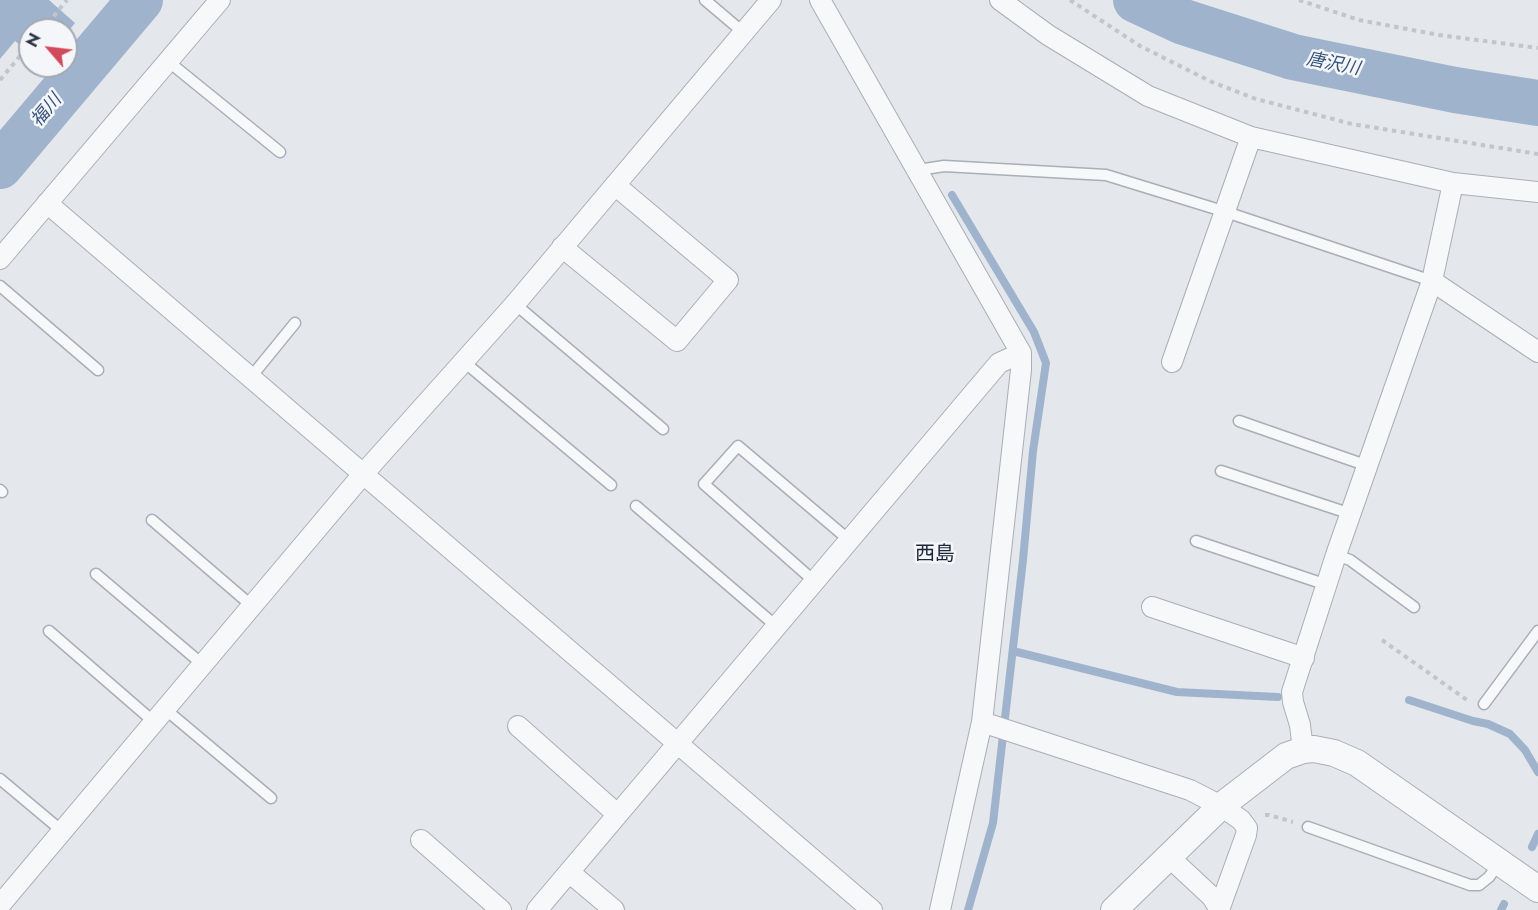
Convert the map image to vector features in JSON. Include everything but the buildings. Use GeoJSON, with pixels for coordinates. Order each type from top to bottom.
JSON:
{"type":"FeatureCollection","features":[{"type":"Feature","properties":{"kind":"street"},"geometry":{"type":"LineString","coordinates":[[0,260],[220,0]]}},
{"type":"Feature","properties":{"kind":"street"},"geometry":{"type":"LineString","coordinates":[[6,902],[62,831],[202,664],[364,473],[515,304],[771,0]]}},
{"type":"Feature","properties":{"kind":"street"},"geometry":{"type":"LineString","coordinates":[[820,0],[1021,352],[1021,370],[982,723],[940,910]]}},
{"type":"Feature","properties":{"kind":"street"},"geometry":{"type":"LineString","coordinates":[[1000,0],[1057,41],[1148,96],[1251,137],[1453,183],[1538,192]]}},
{"type":"Feature","properties":{"kind":"street"},"geometry":{"type":"LineString","coordinates":[[1172,362],[1251,137]]}},
{"type":"Feature","properties":{"kind":"street"},"geometry":{"type":"LineString","coordinates":[[1303,750],[1292,692],[1336,555],[1432,281],[1453,183]]}},
{"type":"Feature","properties":{"kind":"street"},"geometry":{"type":"LineString","coordinates":[[562,247],[677,341],[728,280],[615,185]]}},
{"type":"Feature","properties":{"kind":"street"},"geometry":{"type":"LineString","coordinates":[[47,203],[872,910]]}},
{"type":"Feature","properties":{"kind":"street"},"geometry":{"type":"LineString","coordinates":[[1432,281],[1538,352]]}},
{"type":"Feature","properties":{"kind":"street"},"geometry":{"type":"LineString","coordinates":[[537,910],[999,363],[1021,352]]}},
{"type":"Feature","properties":{"kind":"street"},"geometry":{"type":"LineString","coordinates":[[1152,607],[1304,658]]}},
{"type":"Feature","properties":{"kind":"street"},"geometry":{"type":"LineString","coordinates":[[982,723],[1190,790],[1221,806],[1241,820],[1247,828],[1220,909]]}},
{"type":"Feature","properties":{"kind":"street"},"geometry":{"type":"LineString","coordinates":[[518,726],[617,814]]}},
{"type":"Feature","properties":{"kind":"street"},"geometry":{"type":"LineString","coordinates":[[1114,910],[1221,806],[1286,756],[1314,749],[1334,753],[1357,763],[1538,889]]}},
{"type":"Feature","properties":{"kind":"street"},"geometry":{"type":"LineString","coordinates":[[421,840],[501,910]]}},
{"type":"Feature","properties":{"kind":"street"},"geometry":{"type":"LineString","coordinates":[[1168,856],[1212,897],[1220,909]]}},
{"type":"Feature","properties":{"kind":"street"},"geometry":{"type":"LineString","coordinates":[[569,872],[614,910]]}},
{"type":"Feature","properties":{"kind":"lane"},"geometry":{"type":"LineString","coordinates":[[705,0],[744,33]]}},
{"type":"Feature","properties":{"kind":"lane"},"geometry":{"type":"LineString","coordinates":[[169,62],[279,152]]}},
{"type":"Feature","properties":{"kind":"lane"},"geometry":{"type":"LineString","coordinates":[[918,170],[944,166],[1106,175],[1226,212],[1432,281]]}},
{"type":"Feature","properties":{"kind":"lane"},"geometry":{"type":"LineString","coordinates":[[0,286],[98,370]]}},
{"type":"Feature","properties":{"kind":"lane"},"geometry":{"type":"LineString","coordinates":[[515,304],[663,429]]}},
{"type":"Feature","properties":{"kind":"lane"},"geometry":{"type":"LineString","coordinates":[[250,377],[296,323]]}},
{"type":"Feature","properties":{"kind":"lane"},"geometry":{"type":"LineString","coordinates":[[463,361],[611,485]]}},
{"type":"Feature","properties":{"kind":"lane"},"geometry":{"type":"LineString","coordinates":[[1239,421],[1368,466]]}},
{"type":"Feature","properties":{"kind":"lane"},"geometry":{"type":"LineString","coordinates":[[814,581],[704,484],[738,446],[849,540]]}},
{"type":"Feature","properties":{"kind":"lane"},"geometry":{"type":"LineString","coordinates":[[1221,471],[1351,514]]}},
{"type":"Feature","properties":{"kind":"lane"},"geometry":{"type":"LineString","coordinates":[[636,506],[776,626]]}},
{"type":"Feature","properties":{"kind":"lane"},"geometry":{"type":"LineString","coordinates":[[152,520],[252,606]]}},
{"type":"Feature","properties":{"kind":"lane"},"geometry":{"type":"LineString","coordinates":[[1196,541],[1327,585]]}},
{"type":"Feature","properties":{"kind":"lane"},"geometry":{"type":"LineString","coordinates":[[1336,555],[1350,560],[1414,607]]}},
{"type":"Feature","properties":{"kind":"lane"},"geometry":{"type":"LineString","coordinates":[[96,574],[202,664]]}},
{"type":"Feature","properties":{"kind":"lane"},"geometry":{"type":"LineString","coordinates":[[49,631],[271,798]]}},
{"type":"Feature","properties":{"kind":"lane"},"geometry":{"type":"LineString","coordinates":[[1484,704],[1538,631]]}},
{"type":"Feature","properties":{"kind":"lane"},"geometry":{"type":"LineString","coordinates":[[0,779],[62,831]]}},
{"type":"Feature","properties":{"kind":"lane"},"geometry":{"type":"LineString","coordinates":[[1308,827],[1470,885],[1479,885],[1489,878],[1500,862]]}},
{"type":"Feature","properties":{"kind":"path"},"geometry":{"type":"LineString","coordinates":[[52,18],[67,0]]}},
{"type":"Feature","properties":{"kind":"path"},"geometry":{"type":"LineString","coordinates":[[1070,0],[1140,46],[1212,82],[1256,99],[1352,124],[1538,154]]}},
{"type":"Feature","properties":{"kind":"path"},"geometry":{"type":"LineString","coordinates":[[1299,0],[1359,20],[1439,35],[1538,48]]}},
{"type":"Feature","properties":{"kind":"path"},"geometry":{"type":"LineString","coordinates":[[0,80],[18,58]]}},
{"type":"Feature","properties":{"kind":"path"},"geometry":{"type":"LineString","coordinates":[[1382,640],[1479,708],[1484,704]]}},
{"type":"Feature","properties":{"kind":"path"},"geometry":{"type":"LineString","coordinates":[[1247,828],[1261,816],[1269,815],[1308,827]]}},
{"type":"Feature","properties":{"kind":"water"},"geometry":{"type":"Polygon","coordinates":[[[0,0],[49,0],[69,18],[18,18],[18,43],[15,41],[0,59],[0,0]]]}},
{"type":"Feature","properties":{"kind":"waterway","name":"福川"},"geometry":{"type":"LineString","coordinates":[[0,166],[140,0]]}},
{"type":"Feature","properties":{"kind":"waterway","name":"唐沢川"},"geometry":{"type":"LineString","coordinates":[[1136,0],[1181,21],[1293,57],[1455,90],[1538,103]]}},
{"type":"Feature","properties":{"kind":"waterway"},"geometry":{"type":"LineString","coordinates":[[78,58],[86,64]]}},
{"type":"Feature","properties":{"kind":"waterway"},"geometry":{"type":"LineString","coordinates":[[952,195],[1034,332],[1046,363],[1033,451],[993,823],[968,910]]}},
{"type":"Feature","properties":{"kind":"waterway"},"geometry":{"type":"LineString","coordinates":[[1013,651],[1177,692],[1278,697]]}},
{"type":"Feature","properties":{"kind":"waterway"},"geometry":{"type":"LineString","coordinates":[[1409,700],[1488,724],[1510,734],[1525,750],[1538,772]]}},
{"type":"Feature","properties":{"kind":"waterway"},"geometry":{"type":"LineString","coordinates":[[1532,847],[1538,834]]}},
{"type":"Feature","properties":{"kind":"waterway"},"geometry":{"type":"LineString","coordinates":[[1501,910],[1504,904]]}},
{"type":"Feature","properties":{"kind":"district","name":"西島"},"geometry":{"type":"Point","coordinates":[935,555]}}]}
